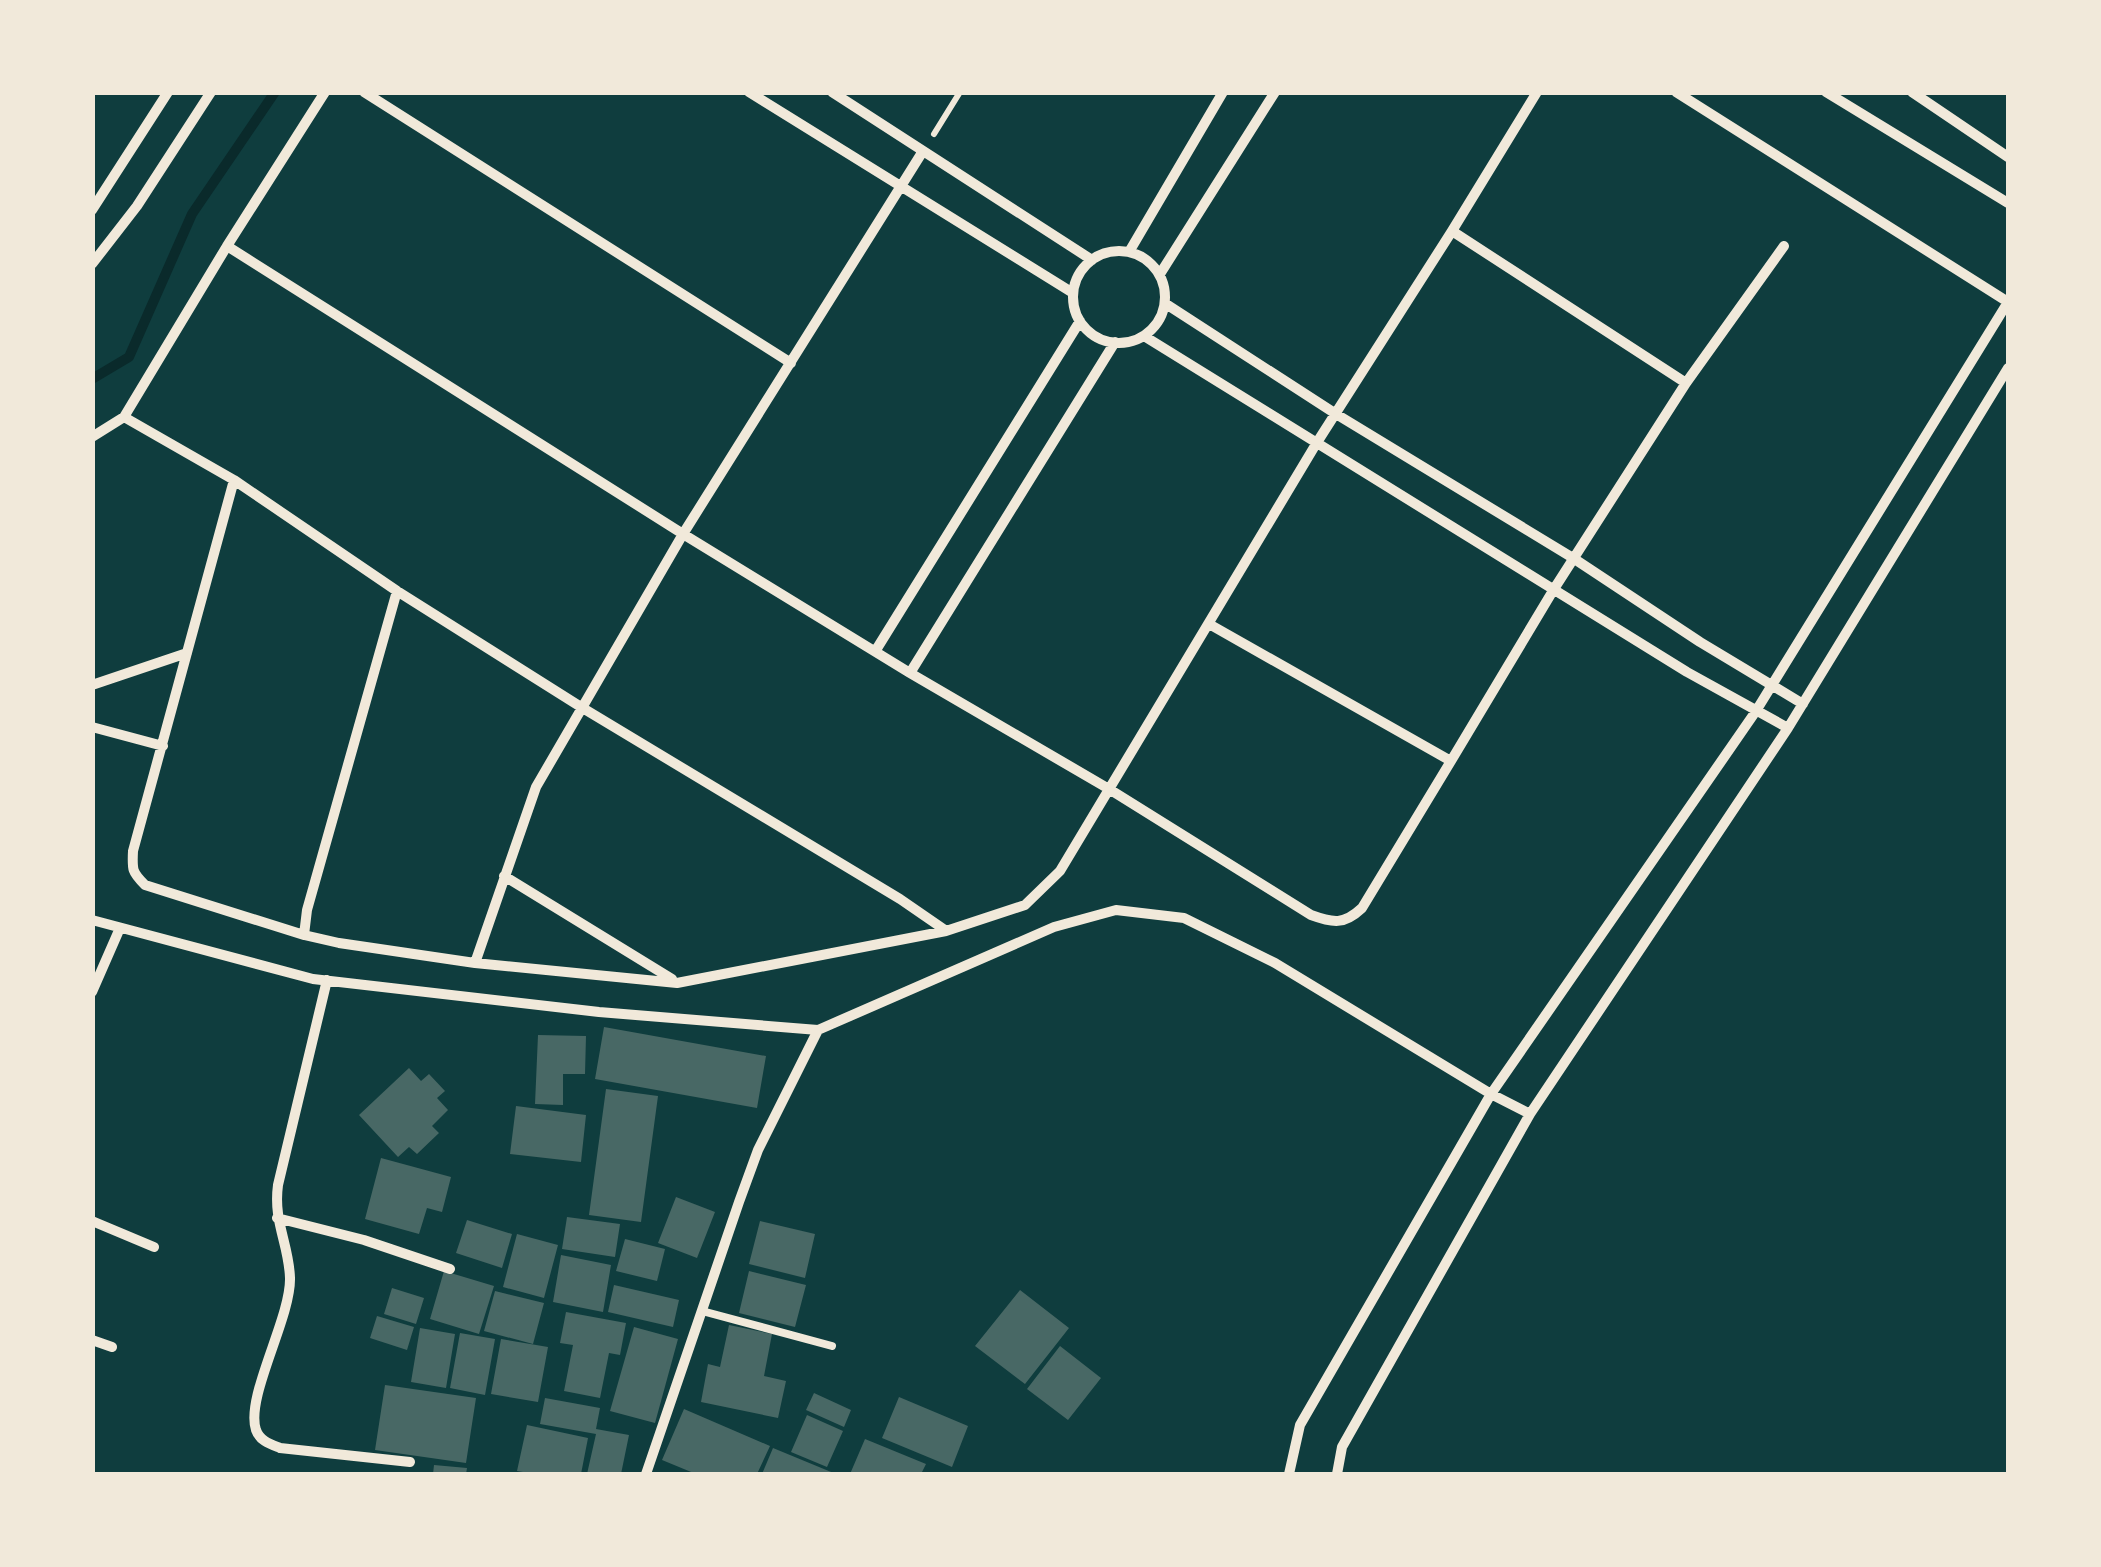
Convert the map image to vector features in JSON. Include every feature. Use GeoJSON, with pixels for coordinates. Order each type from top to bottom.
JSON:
{"type":"FeatureCollection","features":[{"type":"Feature","properties":{"kind":"street"},"geometry":{"type":"LineString","coordinates":[[92,210],[168,92]]}},
{"type":"Feature","properties":{"kind":"street"},"geometry":{"type":"LineString","coordinates":[[92,264],[138,206],[211,92]]}},
{"type":"Feature","properties":{"kind":"street"},"geometry":{"type":"LineString","coordinates":[[92,437],[124,417],[226,246],[325,92]]}},
{"type":"Feature","properties":{"kind":"street"},"geometry":{"type":"LineString","coordinates":[[364,92],[791,363]]}},
{"type":"Feature","properties":{"kind":"street"},"geometry":{"type":"LineString","coordinates":[[749,92],[1073,293]]}},
{"type":"Feature","properties":{"kind":"street"},"geometry":{"type":"LineString","coordinates":[[832,92],[1092,260]]}},
{"type":"Feature","properties":{"kind":"street"},"geometry":{"type":"LineString","coordinates":[[1129,252],[1222,92]]}},
{"type":"Feature","properties":{"kind":"street"},"geometry":{"type":"LineString","coordinates":[[1160,274],[1275,92]]}},
{"type":"Feature","properties":{"kind":"street"},"geometry":{"type":"LineString","coordinates":[[234,480],[132,851],[134,874],[146,886],[339,944],[475,963],[677,982],[946,930],[1025,905],[1060,871],[1316,444],[1537,92]]}},
{"type":"Feature","properties":{"kind":"street"},"geometry":{"type":"LineString","coordinates":[[1289,1474],[1300,1425],[1491,1094],[1756,710],[2008,302],[1676,92]]}},
{"type":"Feature","properties":{"kind":"street"},"geometry":{"type":"LineString","coordinates":[[1826,92],[2008,203]]}},
{"type":"Feature","properties":{"kind":"street"},"geometry":{"type":"LineString","coordinates":[[1912,92],[2008,157]]}},
{"type":"Feature","properties":{"kind":"street"},"geometry":{"type":"LineString","coordinates":[[475,963],[536,787],[580,707],[683,534],[923,151]]}},
{"type":"Feature","properties":{"kind":"street"},"geometry":{"type":"LineString","coordinates":[[1452,231],[1686,383]]}},
{"type":"Feature","properties":{"kind":"street"},"geometry":{"type":"LineString","coordinates":[[226,246],[910,674],[1109,790],[1311,916],[1331,922],[1351,919],[1362,908],[1554,589],[1686,383],[1784,246]]}},
{"type":"Feature","properties":{"kind":"street"},"geometry":{"type":"LineString","coordinates":[[1129,252],[1150,262],[1160,274],[1166,304],[1151,332],[1123,344],[1093,336],[1080,321],[1073,293],[1081,270],[1092,260],[1106,253],[1129,252]]}},
{"type":"Feature","properties":{"kind":"street"},"geometry":{"type":"LineString","coordinates":[[1166,304],[1803,704]]}},
{"type":"Feature","properties":{"kind":"street"},"geometry":{"type":"LineString","coordinates":[[876,650],[1080,321]]}},
{"type":"Feature","properties":{"kind":"street"},"geometry":{"type":"LineString","coordinates":[[1144,336],[1687,672],[1788,728]]}},
{"type":"Feature","properties":{"kind":"street"},"geometry":{"type":"LineString","coordinates":[[910,674],[1114,342]]}},
{"type":"Feature","properties":{"kind":"street"},"geometry":{"type":"LineString","coordinates":[[1337,1474],[1342,1447],[1530,1114],[1788,728],[2008,368]]}},
{"type":"Feature","properties":{"kind":"street"},"geometry":{"type":"LineString","coordinates":[[124,417],[234,480],[397,592],[946,930]]}},
{"type":"Feature","properties":{"kind":"street"},"geometry":{"type":"LineString","coordinates":[[304,935],[307,910],[397,592]]}},
{"type":"Feature","properties":{"kind":"street"},"geometry":{"type":"LineString","coordinates":[[1208,624],[1452,761]]}},
{"type":"Feature","properties":{"kind":"street"},"geometry":{"type":"LineString","coordinates":[[92,685],[187,653]]}},
{"type":"Feature","properties":{"kind":"street"},"geometry":{"type":"LineString","coordinates":[[92,727],[163,746]]}},
{"type":"Feature","properties":{"kind":"street"},"geometry":{"type":"LineString","coordinates":[[504,876],[677,982]]}},
{"type":"Feature","properties":{"kind":"street"},"geometry":{"type":"LineString","coordinates":[[92,920],[312,979],[599,1012],[818,1030],[1054,927],[1116,910],[1184,918],[1275,963],[1530,1114]]}},
{"type":"Feature","properties":{"kind":"street"},"geometry":{"type":"LineString","coordinates":[[92,992],[120,928]]}},
{"type":"Feature","properties":{"kind":"street"},"geometry":{"type":"LineString","coordinates":[[326,980],[278,1186],[277,1218],[288,1262],[289,1293],[257,1398],[256,1430],[265,1442],[280,1448],[410,1462]]}},
{"type":"Feature","properties":{"kind":"street"},"geometry":{"type":"LineString","coordinates":[[646,1474],[758,1150],[818,1030]]}},
{"type":"Feature","properties":{"kind":"street"},"geometry":{"type":"LineString","coordinates":[[277,1218],[364,1240],[450,1269]]}},
{"type":"Feature","properties":{"kind":"street"},"geometry":{"type":"LineString","coordinates":[[92,1221],[154,1246]]}},
{"type":"Feature","properties":{"kind":"street"},"geometry":{"type":"LineString","coordinates":[[92,1340],[112,1347]]}},
{"type":"Feature","properties":{"kind":"lane"},"geometry":{"type":"LineString","coordinates":[[702,1311],[832,1346]]}},
{"type":"Feature","properties":{"kind":"path"},"geometry":{"type":"LineString","coordinates":[[923,151],[960,92]]}},
{"type":"Feature","properties":{"kind":"building"},"geometry":{"type":"Polygon","coordinates":[[[604,1027],[766,1056],[757,1108],[595,1079],[604,1027]]]}},
{"type":"Feature","properties":{"kind":"building"},"geometry":{"type":"Polygon","coordinates":[[[538,1035],[586,1036],[585,1074],[563,1074],[563,1105],[535,1104],[538,1035]]]}},
{"type":"Feature","properties":{"kind":"building"},"geometry":{"type":"Polygon","coordinates":[[[409,1068],[421,1081],[429,1074],[445,1091],[437,1098],[448,1110],[432,1126],[439,1133],[417,1154],[409,1147],[398,1157],[359,1115],[409,1068]]]}},
{"type":"Feature","properties":{"kind":"building"},"geometry":{"type":"Polygon","coordinates":[[[606,1089],[658,1096],[641,1222],[589,1215],[606,1089]]]}},
{"type":"Feature","properties":{"kind":"building"},"geometry":{"type":"Polygon","coordinates":[[[516,1106],[586,1115],[581,1162],[510,1154],[516,1106]]]}},
{"type":"Feature","properties":{"kind":"building"},"geometry":{"type":"Polygon","coordinates":[[[381,1158],[451,1177],[442,1212],[427,1208],[419,1234],[365,1219],[381,1158]]]}},
{"type":"Feature","properties":{"kind":"building"},"geometry":{"type":"Polygon","coordinates":[[[676,1197],[715,1212],[697,1258],[658,1243],[676,1197]]]}},
{"type":"Feature","properties":{"kind":"building"},"geometry":{"type":"Polygon","coordinates":[[[567,1217],[620,1224],[615,1257],[562,1249],[567,1217]]]}},
{"type":"Feature","properties":{"kind":"building"},"geometry":{"type":"Polygon","coordinates":[[[467,1220],[512,1234],[502,1268],[456,1253],[467,1220]]]}},
{"type":"Feature","properties":{"kind":"building"},"geometry":{"type":"Polygon","coordinates":[[[760,1221],[815,1234],[805,1278],[749,1264],[760,1221]]]}},
{"type":"Feature","properties":{"kind":"building"},"geometry":{"type":"Polygon","coordinates":[[[517,1234],[558,1245],[544,1298],[503,1287],[517,1234]]]}},
{"type":"Feature","properties":{"kind":"building"},"geometry":{"type":"Polygon","coordinates":[[[625,1239],[665,1249],[657,1281],[616,1271],[625,1239]]]}},
{"type":"Feature","properties":{"kind":"building"},"geometry":{"type":"Polygon","coordinates":[[[561,1255],[611,1265],[603,1312],[553,1302],[561,1255]]]}},
{"type":"Feature","properties":{"kind":"building"},"geometry":{"type":"Polygon","coordinates":[[[444,1271],[494,1286],[479,1334],[430,1319],[444,1271]]]}},
{"type":"Feature","properties":{"kind":"building"},"geometry":{"type":"Polygon","coordinates":[[[749,1271],[806,1285],[795,1327],[739,1313],[749,1271]]]}},
{"type":"Feature","properties":{"kind":"building"},"geometry":{"type":"Polygon","coordinates":[[[614,1285],[679,1300],[673,1327],[608,1312],[614,1285]]]}},
{"type":"Feature","properties":{"kind":"building"},"geometry":{"type":"Polygon","coordinates":[[[392,1288],[424,1298],[416,1324],[384,1314],[392,1288]]]}},
{"type":"Feature","properties":{"kind":"building"},"geometry":{"type":"Polygon","coordinates":[[[1020,1290],[1069,1328],[1025,1384],[975,1346],[1020,1290]]]}},
{"type":"Feature","properties":{"kind":"building"},"geometry":{"type":"Polygon","coordinates":[[[495,1291],[544,1303],[533,1344],[484,1331],[495,1291]]]}},
{"type":"Feature","properties":{"kind":"building"},"geometry":{"type":"Polygon","coordinates":[[[566,1312],[626,1323],[620,1355],[609,1353],[600,1398],[564,1391],[573,1345],[560,1343],[566,1312]]]}},
{"type":"Feature","properties":{"kind":"building"},"geometry":{"type":"Polygon","coordinates":[[[377,1316],[414,1327],[407,1350],[370,1338],[377,1316]]]}},
{"type":"Feature","properties":{"kind":"building"},"geometry":{"type":"Polygon","coordinates":[[[729,1325],[772,1334],[764,1376],[786,1381],[778,1418],[701,1402],[708,1364],[720,1367],[729,1325]]]}},
{"type":"Feature","properties":{"kind":"building"},"geometry":{"type":"Polygon","coordinates":[[[634,1327],[678,1339],[655,1423],[610,1411],[634,1327]]]}},
{"type":"Feature","properties":{"kind":"building"},"geometry":{"type":"Polygon","coordinates":[[[420,1328],[455,1334],[446,1388],[411,1382],[420,1328]]]}},
{"type":"Feature","properties":{"kind":"building"},"geometry":{"type":"Polygon","coordinates":[[[460,1333],[495,1339],[485,1395],[450,1388],[460,1333]]]}},
{"type":"Feature","properties":{"kind":"building"},"geometry":{"type":"Polygon","coordinates":[[[501,1339],[548,1347],[538,1402],[491,1394],[501,1339]]]}},
{"type":"Feature","properties":{"kind":"building"},"geometry":{"type":"Polygon","coordinates":[[[1060,1346],[1101,1378],[1068,1420],[1027,1389],[1060,1346]]]}},
{"type":"Feature","properties":{"kind":"building"},"geometry":{"type":"Polygon","coordinates":[[[385,1385],[476,1398],[466,1463],[375,1450],[385,1385]]]}},
{"type":"Feature","properties":{"kind":"building"},"geometry":{"type":"Polygon","coordinates":[[[814,1393],[851,1410],[844,1427],[806,1410],[814,1393]]]}},
{"type":"Feature","properties":{"kind":"building"},"geometry":{"type":"Polygon","coordinates":[[[899,1397],[968,1426],[952,1467],[882,1438],[899,1397]]]}},
{"type":"Feature","properties":{"kind":"building"},"geometry":{"type":"Polygon","coordinates":[[[545,1398],[600,1408],[596,1429],[629,1435],[621,1474],[587,1474],[596,1434],[540,1424],[545,1398]]]}},
{"type":"Feature","properties":{"kind":"building"},"geometry":{"type":"Polygon","coordinates":[[[684,1409],[770,1446],[757,1474],[696,1474],[662,1460],[684,1409]]]}},
{"type":"Feature","properties":{"kind":"building"},"geometry":{"type":"Polygon","coordinates":[[[807,1415],[843,1431],[827,1467],[791,1452],[807,1415]]]}},
{"type":"Feature","properties":{"kind":"building"},"geometry":{"type":"Polygon","coordinates":[[[527,1425],[588,1438],[581,1474],[517,1471],[527,1425]]]}},
{"type":"Feature","properties":{"kind":"building"},"geometry":{"type":"Polygon","coordinates":[[[865,1439],[926,1464],[921,1474],[850,1474],[865,1439]]]}},
{"type":"Feature","properties":{"kind":"building"},"geometry":{"type":"Polygon","coordinates":[[[773,1448],[836,1474],[762,1474],[773,1448]]]}},
{"type":"Feature","properties":{"kind":"building"},"geometry":{"type":"Polygon","coordinates":[[[434,1465],[467,1468],[466,1474],[433,1474],[434,1465]]]}},
{"type":"Feature","properties":{"kind":"waterway"},"geometry":{"type":"LineString","coordinates":[[92,379],[129,357],[192,214],[275,92]]}}]}
